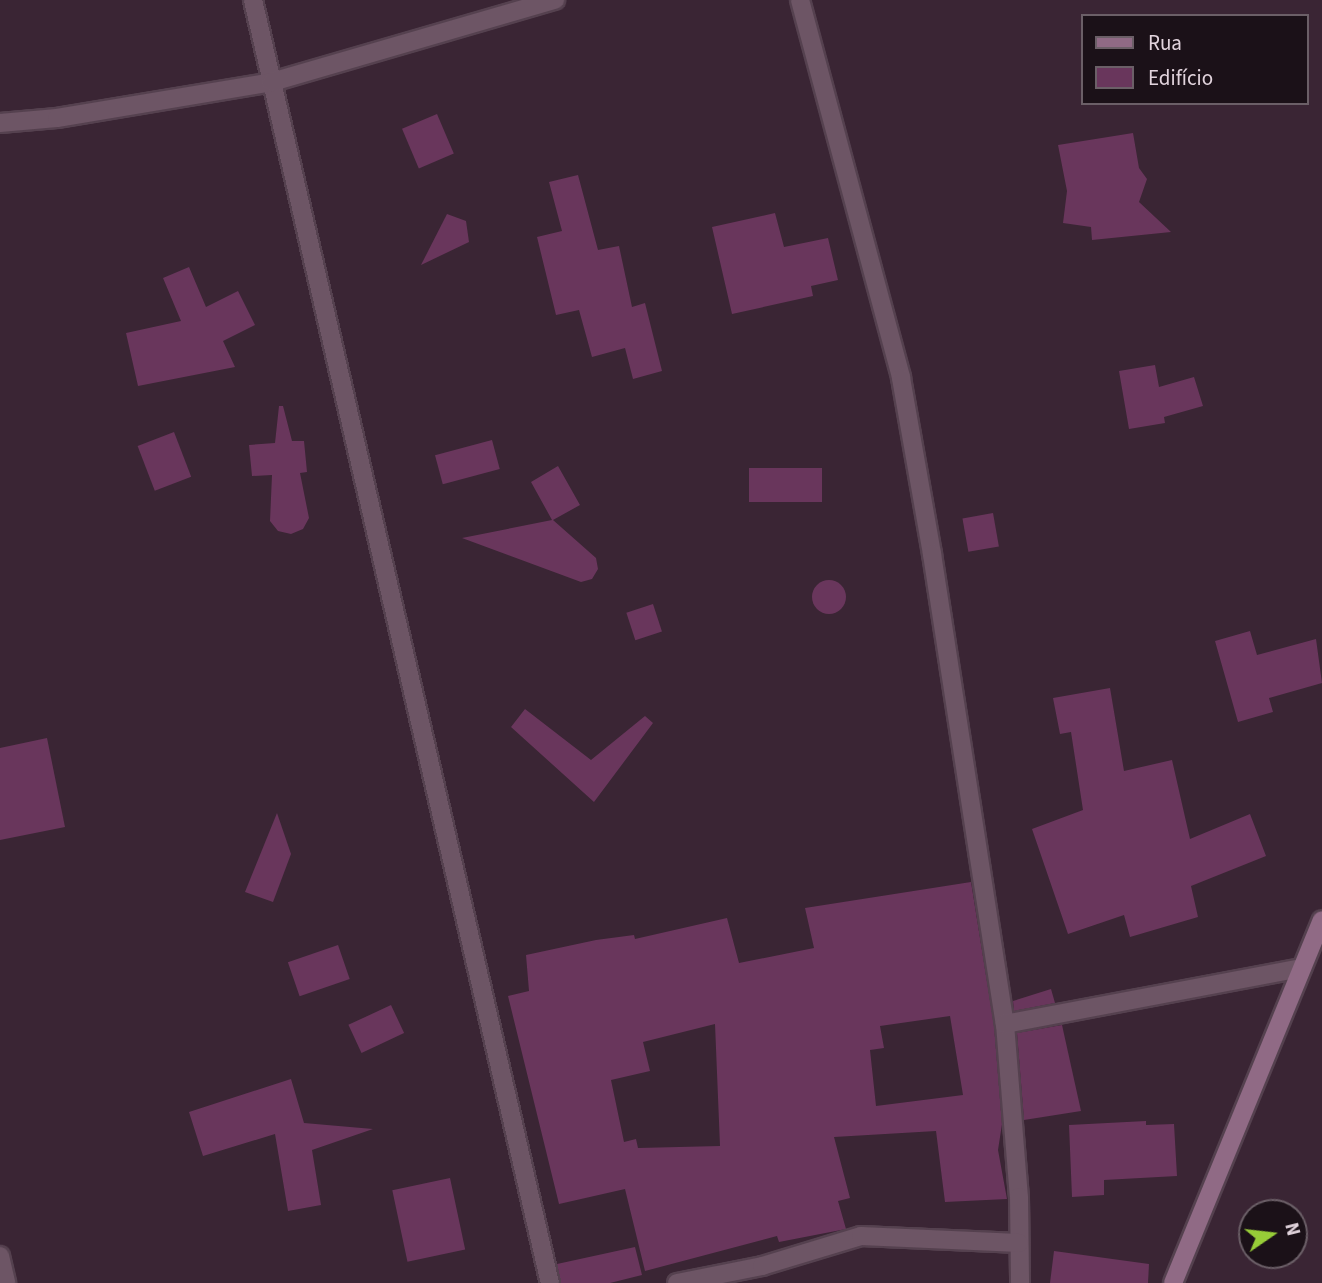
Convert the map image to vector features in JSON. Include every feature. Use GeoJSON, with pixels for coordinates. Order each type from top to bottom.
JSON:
{"type":"FeatureCollection","features":[{"type":"Feature","properties":{"kind":"main road"},"geometry":{"type":"LineString","coordinates":[[1173,1283],[1302,968],[1318,941],[1322,919]]}},
{"type":"Feature","properties":{"kind":"street"},"geometry":{"type":"LineString","coordinates":[[253,0],[550,1283]]}},
{"type":"Feature","properties":{"kind":"street"},"geometry":{"type":"LineString","coordinates":[[0,123],[57,118],[272,82],[555,0]]}},
{"type":"Feature","properties":{"kind":"street"},"geometry":{"type":"LineString","coordinates":[[800,0],[901,379],[1005,1024],[1020,1283]]}},
{"type":"Feature","properties":{"kind":"street"},"geometry":{"type":"LineString","coordinates":[[1005,1024],[1302,968]]}},
{"type":"Feature","properties":{"kind":"street"},"geometry":{"type":"LineString","coordinates":[[677,1283],[762,1266],[860,1236],[1019,1243]]}},
{"type":"Feature","properties":{"kind":"street"},"geometry":{"type":"LineString","coordinates":[[0,1256],[6,1283]]}},
{"type":"Feature","properties":{"kind":"building"},"geometry":{"type":"Polygon","coordinates":[[[437,114],[454,154],[419,168],[402,129],[437,114]]]}},
{"type":"Feature","properties":{"kind":"building"},"geometry":{"type":"Polygon","coordinates":[[[1133,133],[1139,168],[1147,179],[1139,202],[1171,232],[1092,240],[1091,227],[1063,223],[1067,191],[1058,145],[1133,133]]]}},
{"type":"Feature","properties":{"kind":"building"},"geometry":{"type":"Polygon","coordinates":[[[578,175],[598,250],[619,246],[632,307],[645,303],[662,371],[633,379],[625,348],[592,357],[579,310],[556,315],[537,237],[562,231],[549,182],[578,175]]]}},
{"type":"Feature","properties":{"kind":"building"},"geometry":{"type":"Polygon","coordinates":[[[775,213],[784,247],[828,238],[838,280],[811,286],[813,296],[732,314],[712,227],[775,213]]]}},
{"type":"Feature","properties":{"kind":"building"},"geometry":{"type":"Polygon","coordinates":[[[447,214],[466,221],[469,242],[421,265],[447,214]]]}},
{"type":"Feature","properties":{"kind":"building"},"geometry":{"type":"Polygon","coordinates":[[[189,267],[206,307],[238,291],[255,325],[223,341],[235,367],[138,386],[126,333],[181,321],[163,278],[189,267]]]}},
{"type":"Feature","properties":{"kind":"building"},"geometry":{"type":"Polygon","coordinates":[[[1155,365],[1159,387],[1194,377],[1203,406],[1164,417],[1165,423],[1129,429],[1119,371],[1155,365]]]}},
{"type":"Feature","properties":{"kind":"building"},"geometry":{"type":"Polygon","coordinates":[[[279,406],[283,406],[292,441],[304,441],[307,472],[300,473],[309,518],[303,529],[291,534],[278,531],[270,521],[272,475],[252,476],[249,445],[275,443],[279,406]]]}},
{"type":"Feature","properties":{"kind":"building"},"geometry":{"type":"Polygon","coordinates":[[[174,432],[191,477],[155,491],[138,446],[174,432]]]}},
{"type":"Feature","properties":{"kind":"building"},"geometry":{"type":"Polygon","coordinates":[[[492,440],[500,469],[443,484],[435,455],[492,440]]]}},
{"type":"Feature","properties":{"kind":"building"},"geometry":{"type":"Polygon","coordinates":[[[558,466],[580,505],[553,520],[596,558],[598,569],[592,579],[581,582],[462,538],[552,520],[531,482],[558,466]]]}},
{"type":"Feature","properties":{"kind":"building"},"geometry":{"type":"Polygon","coordinates":[[[749,468],[822,468],[822,502],[749,502],[749,468]]]}},
{"type":"Feature","properties":{"kind":"building"},"geometry":{"type":"Polygon","coordinates":[[[993,513],[999,546],[968,552],[962,518],[993,513]]]}},
{"type":"Feature","properties":{"kind":"building"},"geometry":{"type":"Polygon","coordinates":[[[829,580],[841,585],[846,597],[841,609],[829,614],[817,609],[812,597],[817,585],[829,580]]]}},
{"type":"Feature","properties":{"kind":"building"},"geometry":{"type":"Polygon","coordinates":[[[653,604],[662,632],[635,640],[626,613],[653,604]]]}},
{"type":"Feature","properties":{"kind":"building"},"geometry":{"type":"Polygon","coordinates":[[[1250,631],[1257,655],[1316,639],[1322,683],[1269,698],[1273,712],[1238,722],[1215,641],[1250,631]]]}},
{"type":"Feature","properties":{"kind":"building"},"geometry":{"type":"Polygon","coordinates":[[[1110,688],[1124,771],[1172,760],[1190,839],[1250,814],[1266,856],[1191,886],[1198,917],[1130,937],[1124,915],[1068,934],[1032,829],[1083,810],[1071,732],[1060,734],[1053,698],[1110,688]]]}},
{"type":"Feature","properties":{"kind":"building"},"geometry":{"type":"Polygon","coordinates":[[[525,709],[591,760],[645,716],[653,723],[594,802],[511,727],[525,709]]]}},
{"type":"Feature","properties":{"kind":"building"},"geometry":{"type":"Polygon","coordinates":[[[47,738],[65,827],[0,840],[0,748],[47,738]]]}},
{"type":"Feature","properties":{"kind":"building"},"geometry":{"type":"Polygon","coordinates":[[[277,813],[291,854],[273,902],[245,892],[277,813]]]}},
{"type":"Feature","properties":{"kind":"building"},"geometry":{"type":"Polygon","coordinates":[[[971,882],[994,1025],[1002,1124],[998,1150],[1007,1199],[945,1202],[936,1131],[834,1137],[850,1198],[838,1201],[846,1229],[779,1242],[777,1236],[645,1271],[625,1189],[559,1204],[508,996],[529,991],[526,955],[596,940],[634,935],[635,939],[727,918],[739,963],[814,948],[805,908],[971,882]],[[950,1016],[880,1026],[884,1048],[870,1050],[876,1106],[963,1095],[950,1016]],[[715,1024],[643,1042],[650,1071],[611,1080],[624,1142],[636,1139],[638,1148],[720,1146],[715,1024]]]}},
{"type":"Feature","properties":{"kind":"building"},"geometry":{"type":"Polygon","coordinates":[[[338,945],[350,979],[300,996],[288,962],[338,945]]]}},
{"type":"Feature","properties":{"kind":"building"},"geometry":{"type":"Polygon","coordinates":[[[1051,989],[1055,1003],[1014,1011],[1013,1001],[1051,989]]]}},
{"type":"Feature","properties":{"kind":"building"},"geometry":{"type":"Polygon","coordinates":[[[391,1005],[404,1033],[362,1053],[348,1025],[391,1005]]]}},
{"type":"Feature","properties":{"kind":"building"},"geometry":{"type":"Polygon","coordinates":[[[1062,1025],[1081,1111],[1024,1120],[1017,1033],[1062,1025]]]}},
{"type":"Feature","properties":{"kind":"building"},"geometry":{"type":"Polygon","coordinates":[[[291,1079],[304,1123],[373,1129],[312,1150],[321,1205],[288,1211],[275,1134],[203,1156],[189,1112],[291,1079]]]}},
{"type":"Feature","properties":{"kind":"building"},"geometry":{"type":"Polygon","coordinates":[[[1146,1121],[1146,1125],[1174,1124],[1177,1176],[1104,1180],[1104,1195],[1072,1197],[1069,1125],[1146,1121]]]}},
{"type":"Feature","properties":{"kind":"building"},"geometry":{"type":"Polygon","coordinates":[[[450,1178],[465,1249],[407,1262],[392,1190],[450,1178]]]}},
{"type":"Feature","properties":{"kind":"building"},"geometry":{"type":"Polygon","coordinates":[[[635,1247],[642,1275],[610,1283],[561,1283],[557,1264],[635,1247]]]}},
{"type":"Feature","properties":{"kind":"building"},"geometry":{"type":"Polygon","coordinates":[[[1054,1251],[1149,1264],[1148,1283],[1050,1283],[1054,1251]]]}}]}
